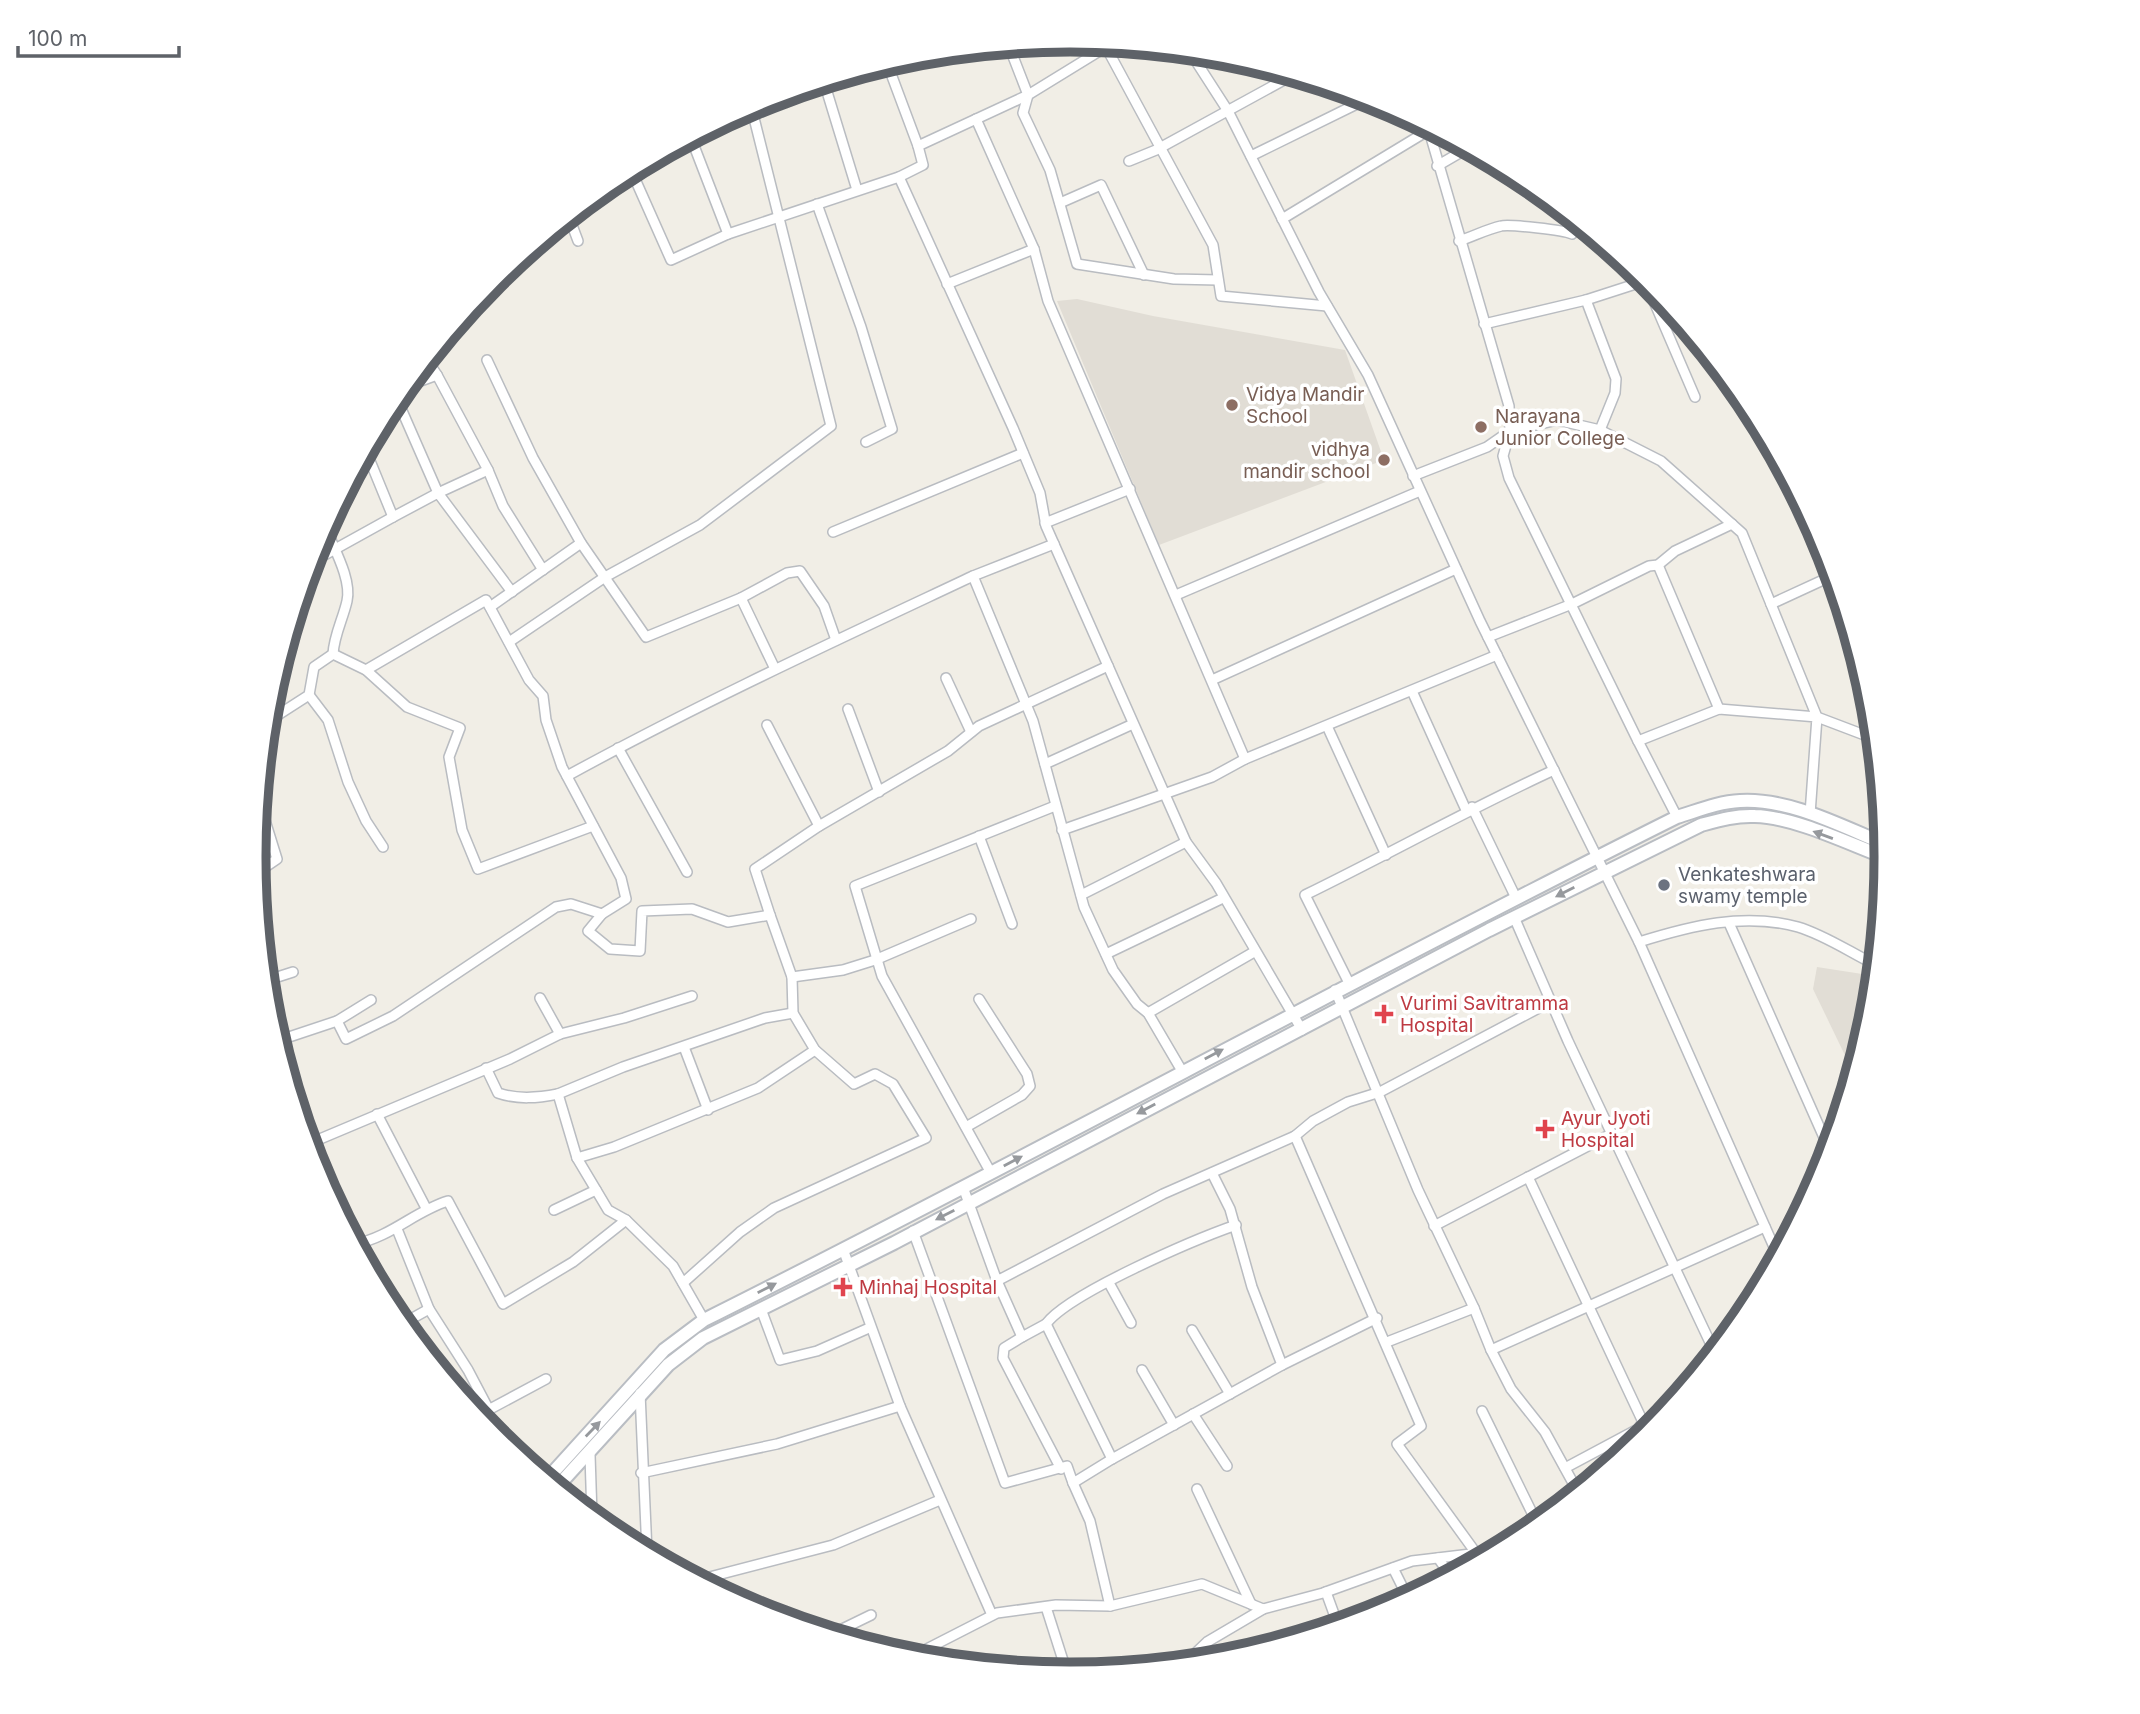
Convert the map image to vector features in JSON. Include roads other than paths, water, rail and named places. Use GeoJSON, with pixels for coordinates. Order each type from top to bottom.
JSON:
{"type":"FeatureCollection","features":[{"type":"Feature","properties":{"kind":"main road"},"geometry":{"type":"LineString","coordinates":[[553,1473],[634,1382],[682,1335],[704,1320],[991,1173],[1335,990],[1677,817],[1738,801],[1810,814],[1874,839]]}},
{"type":"Feature","properties":{"kind":"main road"},"geometry":{"type":"LineString","coordinates":[[563,1481],[590,1455],[668,1365],[690,1347],[850,1266],[1514,917],[1701,825],[1727,818],[1757,816],[1801,827],[1874,853]]}},
{"type":"Feature","properties":{"kind":"main road"},"geometry":{"type":"LineString","coordinates":[[682,1335],[690,1347]]}},
{"type":"Feature","properties":{"kind":"street"},"geometry":{"type":"LineString","coordinates":[[918,146],[1028,95],[1097,53]]}},
{"type":"Feature","properties":{"kind":"street"},"geometry":{"type":"LineString","coordinates":[[1012,54],[1028,95],[1023,113],[1050,170],[1077,264],[1174,279],[1218,280]]}},
{"type":"Feature","properties":{"kind":"street"},"geometry":{"type":"LineString","coordinates":[[1112,54],[1213,245],[1221,296],[1327,306]]}},
{"type":"Feature","properties":{"kind":"street"},"geometry":{"type":"LineString","coordinates":[[1197,63],[1228,111],[1327,306],[1368,375],[1488,637],[1639,942],[1774,1247]]}},
{"type":"Feature","properties":{"kind":"street"},"geometry":{"type":"LineString","coordinates":[[636,180],[671,260],[728,234],[899,177],[923,165],[891,73]]}},
{"type":"Feature","properties":{"kind":"street"},"geometry":{"type":"LineString","coordinates":[[1129,161],[1282,81]]}},
{"type":"Feature","properties":{"kind":"street"},"geometry":{"type":"LineString","coordinates":[[827,90],[857,190]]}},
{"type":"Feature","properties":{"kind":"street"},"geometry":{"type":"LineString","coordinates":[[1251,156],[1355,105]]}},
{"type":"Feature","properties":{"kind":"street"},"geometry":{"type":"LineString","coordinates":[[509,642],[605,577],[701,525],[831,426],[754,118]]}},
{"type":"Feature","properties":{"kind":"street"},"geometry":{"type":"LineString","coordinates":[[976,118],[1034,249],[1048,301],[1245,759]]}},
{"type":"Feature","properties":{"kind":"street"},"geometry":{"type":"LineString","coordinates":[[1282,219],[1421,133]]}},
{"type":"Feature","properties":{"kind":"street"},"geometry":{"type":"LineString","coordinates":[[1430,137],[1509,406],[1510,431],[1503,456],[1509,478],[1677,817]]}},
{"type":"Feature","properties":{"kind":"street"},"geometry":{"type":"LineString","coordinates":[[694,146],[728,234]]}},
{"type":"Feature","properties":{"kind":"street"},"geometry":{"type":"LineString","coordinates":[[1437,166],[1459,153]]}},
{"type":"Feature","properties":{"kind":"street"},"geometry":{"type":"LineString","coordinates":[[899,177],[1023,453],[1040,493],[1045,523],[1163,795],[1186,842],[1302,1030]]}},
{"type":"Feature","properties":{"kind":"street"},"geometry":{"type":"LineString","coordinates":[[1060,203],[1101,185],[1144,275]]}},
{"type":"Feature","properties":{"kind":"street"},"geometry":{"type":"LineString","coordinates":[[817,204],[861,327],[892,429],[866,442]]}},
{"type":"Feature","properties":{"kind":"street"},"geometry":{"type":"LineString","coordinates":[[572,225],[578,241]]}},
{"type":"Feature","properties":{"kind":"street"},"geometry":{"type":"LineString","coordinates":[[1459,242],[1503,225],[1519,229],[1563,229],[1572,234],[1575,231]]}},
{"type":"Feature","properties":{"kind":"street"},"geometry":{"type":"LineString","coordinates":[[947,284],[1034,249]]}},
{"type":"Feature","properties":{"kind":"street"},"geometry":{"type":"LineString","coordinates":[[1484,324],[1586,300],[1634,283]]}},
{"type":"Feature","properties":{"kind":"street"},"geometry":{"type":"LineString","coordinates":[[1586,300],[1616,379],[1615,393],[1600,430]]}},
{"type":"Feature","properties":{"kind":"street"},"geometry":{"type":"LineString","coordinates":[[1659,309],[1695,397]]}},
{"type":"Feature","properties":{"kind":"street"},"geometry":{"type":"LineString","coordinates":[[486,360],[533,458],[581,543],[646,637],[741,598],[787,573],[800,571],[824,606],[836,640]]}},
{"type":"Feature","properties":{"kind":"street"},"geometry":{"type":"LineString","coordinates":[[432,367],[488,470],[503,506],[543,570]]}},
{"type":"Feature","properties":{"kind":"street"},"geometry":{"type":"LineString","coordinates":[[422,380],[437,375]]}},
{"type":"Feature","properties":{"kind":"street"},"geometry":{"type":"LineString","coordinates":[[401,409],[438,493],[512,592]]}},
{"type":"Feature","properties":{"kind":"street"},"geometry":{"type":"LineString","coordinates":[[1413,476],[1487,447],[1510,431],[1557,420],[1600,430],[1661,461],[1742,533],[1816,717],[1810,814]]}},
{"type":"Feature","properties":{"kind":"street"},"geometry":{"type":"LineString","coordinates":[[833,532],[1023,453]]}},
{"type":"Feature","properties":{"kind":"street"},"geometry":{"type":"LineString","coordinates":[[370,461],[393,517]]}},
{"type":"Feature","properties":{"kind":"street"},"geometry":{"type":"LineString","coordinates":[[325,555],[438,493],[488,470]]}},
{"type":"Feature","properties":{"kind":"street"},"geometry":{"type":"LineString","coordinates":[[1045,523],[1130,489]]}},
{"type":"Feature","properties":{"kind":"street"},"geometry":{"type":"LineString","coordinates":[[1176,595],[1420,491]]}},
{"type":"Feature","properties":{"kind":"street"},"geometry":{"type":"LineString","coordinates":[[1488,637],[1649,566],[1658,565],[1675,551],[1731,524]]}},
{"type":"Feature","properties":{"kind":"street"},"geometry":{"type":"LineString","coordinates":[[331,541],[346,584],[348,598],[333,641],[333,654]]}},
{"type":"Feature","properties":{"kind":"street"},"geometry":{"type":"LineString","coordinates":[[490,607],[581,543]]}},
{"type":"Feature","properties":{"kind":"street"},"geometry":{"type":"LineString","coordinates":[[567,776],[775,669],[973,576],[1054,544]]}},
{"type":"Feature","properties":{"kind":"street"},"geometry":{"type":"LineString","coordinates":[[1658,565],[1719,709]]}},
{"type":"Feature","properties":{"kind":"street"},"geometry":{"type":"LineString","coordinates":[[1212,680],[1456,569]]}},
{"type":"Feature","properties":{"kind":"street"},"geometry":{"type":"LineString","coordinates":[[973,576],[1025,703],[1045,764],[1081,895],[1106,954],[1137,1004],[1149,1013],[1182,1071]]}},
{"type":"Feature","properties":{"kind":"street"},"geometry":{"type":"LineString","coordinates":[[1771,604],[1825,579]]}},
{"type":"Feature","properties":{"kind":"street"},"geometry":{"type":"LineString","coordinates":[[741,598],[775,669]]}},
{"type":"Feature","properties":{"kind":"street"},"geometry":{"type":"LineString","coordinates":[[366,670],[486,600],[529,680],[543,696],[546,720],[567,776],[621,878],[626,899],[602,914],[589,931],[610,949],[640,951],[642,911],[692,909],[728,922],[770,915]]}},
{"type":"Feature","properties":{"kind":"street"},"geometry":{"type":"LineString","coordinates":[[333,654],[366,670],[407,707],[460,728],[449,757],[461,830],[478,869],[593,826]]}},
{"type":"Feature","properties":{"kind":"street"},"geometry":{"type":"LineString","coordinates":[[278,715],[309,695],[314,667],[333,654]]}},
{"type":"Feature","properties":{"kind":"street"},"geometry":{"type":"LineString","coordinates":[[1062,830],[1212,777],[1245,759],[1497,655]]}},
{"type":"Feature","properties":{"kind":"street"},"geometry":{"type":"LineString","coordinates":[[683,1283],[774,1208],[926,1138],[893,1084],[875,1074],[854,1084],[815,1050],[793,1013],[792,977],[755,869],[819,826],[948,751],[971,732],[1025,703],[1108,666]]}},
{"type":"Feature","properties":{"kind":"street"},"geometry":{"type":"LineString","coordinates":[[946,678],[971,732]]}},
{"type":"Feature","properties":{"kind":"street"},"geometry":{"type":"LineString","coordinates":[[1412,691],[1516,898]]}},
{"type":"Feature","properties":{"kind":"street"},"geometry":{"type":"LineString","coordinates":[[309,695],[328,720],[348,782],[366,821],[383,847]]}},
{"type":"Feature","properties":{"kind":"street"},"geometry":{"type":"LineString","coordinates":[[848,709],[878,792]]}},
{"type":"Feature","properties":{"kind":"street"},"geometry":{"type":"LineString","coordinates":[[1638,740],[1719,709],[1816,717],[1865,735]]}},
{"type":"Feature","properties":{"kind":"street"},"geometry":{"type":"LineString","coordinates":[[1045,764],[1133,724]]}},
{"type":"Feature","properties":{"kind":"street"},"geometry":{"type":"LineString","coordinates":[[766,725],[819,826]]}},
{"type":"Feature","properties":{"kind":"street"},"geometry":{"type":"LineString","coordinates":[[1327,726],[1386,855]]}},
{"type":"Feature","properties":{"kind":"street"},"geometry":{"type":"LineString","coordinates":[[618,748],[687,872]]}},
{"type":"Feature","properties":{"kind":"street"},"geometry":{"type":"LineString","coordinates":[[1349,983],[1305,895],[1386,855],[1469,809],[1554,770]]}},
{"type":"Feature","properties":{"kind":"street"},"geometry":{"type":"LineString","coordinates":[[991,1173],[875,960],[855,886],[1055,806]]}},
{"type":"Feature","properties":{"kind":"street"},"geometry":{"type":"LineString","coordinates":[[265,867],[277,859],[266,824]]}},
{"type":"Feature","properties":{"kind":"street"},"geometry":{"type":"LineString","coordinates":[[979,836],[1012,923]]}},
{"type":"Feature","properties":{"kind":"street"},"geometry":{"type":"LineString","coordinates":[[1081,895],[1186,842]]}},
{"type":"Feature","properties":{"kind":"street"},"geometry":{"type":"LineString","coordinates":[[1106,954],[1223,898]]}},
{"type":"Feature","properties":{"kind":"street"},"geometry":{"type":"LineString","coordinates":[[337,1021],[346,1039],[393,1016],[556,907],[571,904],[602,914]]}},
{"type":"Feature","properties":{"kind":"street"},"geometry":{"type":"LineString","coordinates":[[1514,917],[1611,1134],[1711,1343]]}},
{"type":"Feature","properties":{"kind":"street"},"geometry":{"type":"LineString","coordinates":[[792,977],[843,970],[875,960],[971,919]]}},
{"type":"Feature","properties":{"kind":"street"},"geometry":{"type":"LineString","coordinates":[[1639,942],[1696,924],[1758,919],[1800,927],[1868,961]]}},
{"type":"Feature","properties":{"kind":"street"},"geometry":{"type":"LineString","coordinates":[[1729,923],[1824,1137]]}},
{"type":"Feature","properties":{"kind":"street"},"geometry":{"type":"LineString","coordinates":[[1149,1013],[1254,952]]}},
{"type":"Feature","properties":{"kind":"street"},"geometry":{"type":"LineString","coordinates":[[275,978],[293,972]]}},
{"type":"Feature","properties":{"kind":"street"},"geometry":{"type":"LineString","coordinates":[[1335,990],[1434,1226],[1491,1350],[1511,1389],[1545,1432],[1574,1484]]}},
{"type":"Feature","properties":{"kind":"street"},"geometry":{"type":"LineString","coordinates":[[317,1140],[560,1034],[624,1018],[692,996]]}},
{"type":"Feature","properties":{"kind":"street"},"geometry":{"type":"LineString","coordinates":[[540,998],[560,1034]]}},
{"type":"Feature","properties":{"kind":"street"},"geometry":{"type":"LineString","coordinates":[[966,1127],[1022,1094],[1030,1086],[1027,1074],[979,999]]}},
{"type":"Feature","properties":{"kind":"street"},"geometry":{"type":"LineString","coordinates":[[287,1038],[337,1021],[371,1000]]}},
{"type":"Feature","properties":{"kind":"street"},"geometry":{"type":"LineString","coordinates":[[997,1281],[1163,1194],[1295,1136],[1313,1122],[1349,1102],[1380,1092],[1551,1001]]}},
{"type":"Feature","properties":{"kind":"street"},"geometry":{"type":"LineString","coordinates":[[486,1068],[498,1093],[509,1097],[537,1098],[558,1094],[623,1067],[765,1018],[793,1013]]}},
{"type":"Feature","properties":{"kind":"street"},"geometry":{"type":"LineString","coordinates":[[684,1047],[708,1110]]}},
{"type":"Feature","properties":{"kind":"street"},"geometry":{"type":"LineString","coordinates":[[577,1158],[708,1110],[758,1088],[815,1050]]}},
{"type":"Feature","properties":{"kind":"street"},"geometry":{"type":"LineString","coordinates":[[558,1094],[577,1158],[608,1210],[626,1220],[674,1266],[704,1320]]}},
{"type":"Feature","properties":{"kind":"street"},"geometry":{"type":"LineString","coordinates":[[377,1114],[426,1208]]}},
{"type":"Feature","properties":{"kind":"street"},"geometry":{"type":"LineString","coordinates":[[1434,1226],[1611,1134]]}},
{"type":"Feature","properties":{"kind":"street"},"geometry":{"type":"LineString","coordinates":[[1295,1136],[1377,1318],[1421,1426],[1397,1444],[1475,1552]]}},
{"type":"Feature","properties":{"kind":"street"},"geometry":{"type":"LineString","coordinates":[[1212,1173],[1236,1225],[1252,1287],[1282,1365]]}},
{"type":"Feature","properties":{"kind":"street"},"geometry":{"type":"LineString","coordinates":[[1528,1177],[1643,1422]]}},
{"type":"Feature","properties":{"kind":"street"},"geometry":{"type":"LineString","coordinates":[[963,1186],[997,1281],[1022,1337]]}},
{"type":"Feature","properties":{"kind":"street"},"geometry":{"type":"LineString","coordinates":[[554,1209],[596,1190]]}},
{"type":"Feature","properties":{"kind":"street"},"geometry":{"type":"LineString","coordinates":[[364,1242],[397,1229],[426,1208],[448,1201],[503,1304],[573,1262],[626,1220]]}},
{"type":"Feature","properties":{"kind":"street"},"geometry":{"type":"LineString","coordinates":[[1061,1469],[1003,1358],[1004,1348],[1046,1324],[1052,1316],[1076,1300],[1197,1239],[1236,1225]]}},
{"type":"Feature","properties":{"kind":"street"},"geometry":{"type":"LineString","coordinates":[[1491,1350],[1765,1227]]}},
{"type":"Feature","properties":{"kind":"street"},"geometry":{"type":"LineString","coordinates":[[397,1229],[429,1309],[468,1370],[488,1408],[546,1378]]}},
{"type":"Feature","properties":{"kind":"street"},"geometry":{"type":"LineString","coordinates":[[913,1231],[1005,1483],[1067,1466],[1090,1521],[1110,1606]]}},
{"type":"Feature","properties":{"kind":"street"},"geometry":{"type":"LineString","coordinates":[[844,1248],[869,1328],[900,1406],[992,1615]]}},
{"type":"Feature","properties":{"kind":"street"},"geometry":{"type":"LineString","coordinates":[[1109,1283],[1132,1323]]}},
{"type":"Feature","properties":{"kind":"street"},"geometry":{"type":"LineString","coordinates":[[1387,1342],[1474,1308]]}},
{"type":"Feature","properties":{"kind":"street"},"geometry":{"type":"LineString","coordinates":[[412,1319],[429,1309]]}},
{"type":"Feature","properties":{"kind":"street"},"geometry":{"type":"LineString","coordinates":[[761,1309],[780,1360],[817,1351],[869,1328]]}},
{"type":"Feature","properties":{"kind":"street"},"geometry":{"type":"LineString","coordinates":[[1073,1483],[1282,1365],[1377,1318]]}},
{"type":"Feature","properties":{"kind":"street"},"geometry":{"type":"LineString","coordinates":[[1046,1324],[1112,1459]]}},
{"type":"Feature","properties":{"kind":"street"},"geometry":{"type":"LineString","coordinates":[[1192,1330],[1230,1394]]}},
{"type":"Feature","properties":{"kind":"street"},"geometry":{"type":"LineString","coordinates":[[1142,1370],[1174,1425]]}},
{"type":"Feature","properties":{"kind":"street"},"geometry":{"type":"LineString","coordinates":[[634,1382],[641,1394],[641,1473],[646,1540]]}},
{"type":"Feature","properties":{"kind":"street"},"geometry":{"type":"LineString","coordinates":[[641,1473],[777,1444],[900,1406]]}},
{"type":"Feature","properties":{"kind":"street"},"geometry":{"type":"LineString","coordinates":[[1482,1412],[1533,1515]]}},
{"type":"Feature","properties":{"kind":"street"},"geometry":{"type":"LineString","coordinates":[[1193,1414],[1227,1466]]}},
{"type":"Feature","properties":{"kind":"street"},"geometry":{"type":"LineString","coordinates":[[1565,1468],[1634,1431]]}},
{"type":"Feature","properties":{"kind":"street"},"geometry":{"type":"LineString","coordinates":[[590,1455],[592,1503]]}},
{"type":"Feature","properties":{"kind":"street"},"geometry":{"type":"LineString","coordinates":[[1197,1489],[1251,1604]]}},
{"type":"Feature","properties":{"kind":"street"},"geometry":{"type":"LineString","coordinates":[[710,1577],[833,1545],[940,1500]]}},
{"type":"Feature","properties":{"kind":"street"},"geometry":{"type":"LineString","coordinates":[[1197,1651],[1207,1642],[1263,1609],[1326,1592],[1412,1561],[1473,1553]]}},
{"type":"Feature","properties":{"kind":"street"},"geometry":{"type":"LineString","coordinates":[[1438,1558],[1445,1568]]}},
{"type":"Feature","properties":{"kind":"street"},"geometry":{"type":"LineString","coordinates":[[1394,1568],[1404,1589]]}},
{"type":"Feature","properties":{"kind":"street"},"geometry":{"type":"LineString","coordinates":[[927,1648],[992,1615],[1046,1607],[1110,1606],[1202,1584],[1263,1609]]}},
{"type":"Feature","properties":{"kind":"street"},"geometry":{"type":"LineString","coordinates":[[1326,1592],[1335,1617]]}},
{"type":"Feature","properties":{"kind":"street"},"geometry":{"type":"LineString","coordinates":[[1046,1607],[1063,1662]]}},
{"type":"Feature","properties":{"kind":"street"},"geometry":{"type":"LineString","coordinates":[[843,1628],[871,1615]]}},
{"type":"Feature","properties":{"kind":"place","name":"Vidya Mandir School"},"geometry":{"type":"Point","coordinates":[1232,405]}},
{"type":"Feature","properties":{"kind":"place","name":"Narayana Junior College"},"geometry":{"type":"Point","coordinates":[1481,427]}},
{"type":"Feature","properties":{"kind":"place","name":"vidhya mandir school"},"geometry":{"type":"Point","coordinates":[1384,460]}},
{"type":"Feature","properties":{"kind":"place","name":"Venkateshwara swamy temple"},"geometry":{"type":"Point","coordinates":[1664,885]}},
{"type":"Feature","properties":{"kind":"place","name":"Vurimi Savitramma Hospital"},"geometry":{"type":"Point","coordinates":[1384,1014]}},
{"type":"Feature","properties":{"kind":"place","name":"Ayur Jyoti Hospital"},"geometry":{"type":"Point","coordinates":[1545,1129]}},
{"type":"Feature","properties":{"kind":"place","name":"Minhaj Hospital"},"geometry":{"type":"Point","coordinates":[843,1287]}}]}
